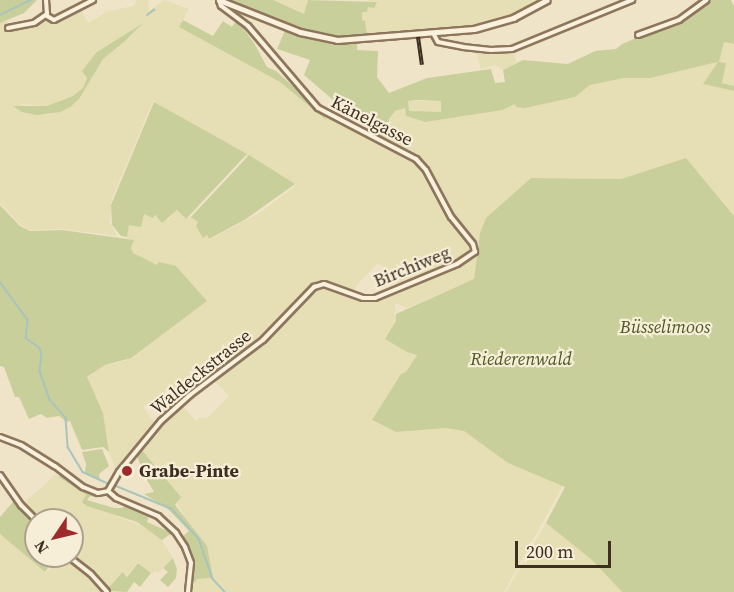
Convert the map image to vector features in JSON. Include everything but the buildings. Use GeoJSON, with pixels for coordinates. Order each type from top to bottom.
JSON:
{"type":"FeatureCollection","features":[{"type":"Feature","properties":{"kind":"street"},"geometry":{"type":"LineString","coordinates":[[46,0],[47,14],[51,19],[56,19],[93,0]]}},
{"type":"Feature","properties":{"kind":"street"},"geometry":{"type":"LineString","coordinates":[[219,0],[321,38],[337,40],[433,33],[491,25],[522,14],[547,0]]}},
{"type":"Feature","properties":{"kind":"street","name":"Känelgasse"},"geometry":{"type":"LineString","coordinates":[[219,0],[219,4],[248,26],[318,108],[416,159],[426,170],[451,217],[472,244],[475,252]]}},
{"type":"Feature","properties":{"kind":"street"},"geometry":{"type":"LineString","coordinates":[[433,33],[438,42],[491,50],[512,49],[632,0]]}},
{"type":"Feature","properties":{"kind":"street"},"geometry":{"type":"LineString","coordinates":[[638,36],[679,20],[707,0]]}},
{"type":"Feature","properties":{"kind":"street"},"geometry":{"type":"LineString","coordinates":[[8,28],[34,23],[47,14]]}},
{"type":"Feature","properties":{"kind":"street","name":"Birchiweg"},"geometry":{"type":"LineString","coordinates":[[322,284],[363,298],[375,298],[458,264],[475,252]]}},
{"type":"Feature","properties":{"kind":"street","name":"Waldeckstrasse"},"geometry":{"type":"LineString","coordinates":[[108,491],[152,432],[179,404],[263,340],[310,290],[322,284]]}},
{"type":"Feature","properties":{"kind":"street"},"geometry":{"type":"LineString","coordinates":[[0,437],[38,455],[83,487],[98,493],[108,491],[116,498],[158,516],[176,533],[185,547],[190,563],[188,592]]}},
{"type":"Feature","properties":{"kind":"street"},"geometry":{"type":"LineString","coordinates":[[0,475],[24,509]]}},
{"type":"Feature","properties":{"kind":"street"},"geometry":{"type":"LineString","coordinates":[[83,568],[107,592]]}},
{"type":"Feature","properties":{"kind":"shaded area"},"geometry":{"type":"Polygon","coordinates":[[[137,0],[148,0],[149,11],[164,0],[189,9],[179,27],[280,82],[325,119],[324,114],[385,143],[389,119],[395,111],[405,108],[407,116],[425,122],[515,104],[575,97],[590,85],[624,78],[650,78],[719,62],[703,84],[734,91],[734,216],[686,158],[621,179],[531,178],[480,233],[474,279],[407,308],[395,303],[396,321],[407,352],[417,355],[406,372],[401,374],[372,421],[396,432],[446,428],[464,431],[508,463],[563,486],[504,592],[189,592],[197,579],[213,578],[181,510],[140,448],[121,470],[116,469],[109,452],[103,413],[87,378],[105,365],[124,361],[207,301],[176,266],[167,265],[152,270],[155,263],[145,261],[133,253],[131,248],[134,240],[127,239],[128,225],[141,222],[144,214],[168,220],[176,210],[186,219],[190,216],[199,222],[202,237],[207,235],[209,240],[261,212],[296,185],[153,101],[111,201],[110,222],[117,236],[62,229],[30,230],[21,225],[0,203],[0,23],[7,20],[8,29],[34,25],[46,17],[52,21],[80,7],[88,23],[108,11],[134,6],[137,0]],[[141,24],[97,52],[83,88],[73,96],[47,106],[19,104],[49,115],[70,107],[103,59],[141,24]],[[377,264],[356,286],[354,293],[373,297],[399,286],[386,267],[377,264]],[[211,377],[189,394],[163,418],[153,402],[143,406],[157,426],[180,403],[196,421],[201,417],[207,418],[229,396],[211,377]]]}},
{"type":"Feature","properties":{"kind":"shaded area"},"geometry":{"type":"Polygon","coordinates":[[[273,0],[308,0],[304,14],[273,0]]]}},
{"type":"Feature","properties":{"kind":"shaded area"},"geometry":{"type":"Polygon","coordinates":[[[366,0],[544,0],[507,18],[479,26],[367,36],[362,21],[362,11],[376,2],[366,0]]]}},
{"type":"Feature","properties":{"kind":"shaded area"},"geometry":{"type":"Polygon","coordinates":[[[724,41],[734,44],[734,86],[721,83],[726,63],[719,62],[724,41]]]}},
{"type":"Feature","properties":{"kind":"shaded area"},"geometry":{"type":"Polygon","coordinates":[[[476,50],[512,50],[517,62],[503,70],[496,65],[481,69],[476,50]]]}},
{"type":"Feature","properties":{"kind":"shaded area"},"geometry":{"type":"Polygon","coordinates":[[[408,101],[441,101],[441,113],[408,111],[408,101]]]}},
{"type":"Feature","properties":{"kind":"shaded area"},"geometry":{"type":"Polygon","coordinates":[[[56,474],[87,495],[82,502],[151,530],[162,540],[173,558],[158,573],[155,571],[153,574],[138,562],[127,576],[121,572],[108,589],[84,566],[84,508],[27,508],[23,504],[56,474]]]}},
{"type":"Feature","properties":{"kind":"shaded area"},"geometry":{"type":"Polygon","coordinates":[[[546,523],[592,560],[622,592],[506,592],[546,523]]]}},
{"type":"Feature","properties":{"kind":"shaded area"},"geometry":{"type":"Polygon","coordinates":[[[0,534],[24,554],[24,568],[40,568],[46,573],[50,568],[79,568],[106,592],[0,592],[0,534]]]}},
{"type":"Feature","properties":{"kind":"green space"},"geometry":{"type":"Polygon","coordinates":[[[0,0],[37,0],[24,13],[0,23],[0,0]]]}},
{"type":"Feature","properties":{"kind":"green space"},"geometry":{"type":"Polygon","coordinates":[[[223,0],[273,0],[304,14],[308,0],[377,2],[374,8],[368,7],[367,12],[362,12],[367,36],[337,39],[300,30],[223,0]]]}},
{"type":"Feature","properties":{"kind":"green space"},"geometry":{"type":"Polygon","coordinates":[[[709,0],[731,0],[734,6],[734,44],[724,42],[719,62],[726,63],[722,83],[734,86],[734,91],[703,84],[718,62],[650,78],[624,78],[590,85],[575,97],[525,108],[516,107],[515,104],[502,110],[425,122],[406,116],[405,108],[395,111],[389,119],[385,143],[374,138],[379,125],[351,114],[356,103],[344,97],[339,105],[304,75],[310,60],[277,49],[286,28],[320,39],[357,40],[357,50],[378,51],[377,77],[389,93],[427,78],[491,69],[495,83],[505,82],[503,70],[523,60],[568,64],[595,51],[616,49],[622,44],[688,16],[709,0]],[[408,101],[409,111],[441,112],[441,101],[408,101]]]}},
{"type":"Feature","properties":{"kind":"green space"},"geometry":{"type":"Polygon","coordinates":[[[183,20],[213,36],[223,21],[232,27],[237,20],[254,43],[267,67],[276,71],[324,114],[326,120],[280,82],[179,27],[183,20]]]}},
{"type":"Feature","properties":{"kind":"green space"},"geometry":{"type":"Polygon","coordinates":[[[143,23],[103,59],[79,99],[70,107],[60,112],[37,115],[22,112],[13,106],[47,106],[73,96],[83,88],[87,78],[82,71],[97,52],[143,23]]]}},
{"type":"Feature","properties":{"kind":"green space"},"geometry":{"type":"Polygon","coordinates":[[[154,102],[247,154],[186,219],[177,210],[162,223],[155,215],[153,218],[144,214],[141,227],[129,225],[127,237],[121,236],[112,225],[111,205],[154,102]]]}},
{"type":"Feature","properties":{"kind":"green space"},"geometry":{"type":"Polygon","coordinates":[[[249,155],[295,184],[246,219],[209,239],[207,235],[203,238],[196,226],[198,222],[191,217],[249,155]]]}},
{"type":"Feature","properties":{"kind":"green space","name":"Riederenwald"},"geometry":{"type":"Polygon","coordinates":[[[686,158],[734,216],[734,592],[622,592],[592,560],[546,523],[565,487],[508,463],[464,431],[446,428],[396,432],[372,420],[401,374],[406,372],[417,355],[385,339],[396,321],[396,314],[474,279],[480,233],[486,218],[531,178],[621,179],[686,158]]]}},
{"type":"Feature","properties":{"kind":"green space"},"geometry":{"type":"Polygon","coordinates":[[[0,205],[20,226],[30,231],[62,230],[134,240],[131,248],[133,253],[157,265],[159,262],[176,266],[207,301],[131,358],[105,365],[87,377],[103,413],[109,452],[103,447],[82,450],[70,421],[67,422],[59,416],[47,418],[41,414],[29,419],[19,397],[15,397],[4,367],[0,366],[0,205]]]}},
{"type":"Feature","properties":{"kind":"green space"},"geometry":{"type":"Polygon","coordinates":[[[140,448],[181,497],[175,505],[207,546],[213,578],[197,579],[190,588],[192,563],[181,538],[189,531],[168,509],[144,494],[154,492],[144,475],[136,453],[140,448]]]}},
{"type":"Feature","properties":{"kind":"green space"},"geometry":{"type":"Polygon","coordinates":[[[102,449],[109,466],[99,474],[100,481],[85,472],[86,464],[82,452],[102,449]]]}},
{"type":"Feature","properties":{"kind":"green space"},"geometry":{"type":"Polygon","coordinates":[[[62,469],[98,494],[98,498],[90,496],[87,500],[114,508],[127,505],[149,515],[147,522],[172,533],[162,540],[137,522],[87,506],[82,502],[86,495],[59,477],[62,469]]]}},
{"type":"Feature","properties":{"kind":"green space"},"geometry":{"type":"Polygon","coordinates":[[[13,502],[24,513],[24,554],[0,534],[0,517],[13,502]]]}},
{"type":"Feature","properties":{"kind":"green space"},"geometry":{"type":"Polygon","coordinates":[[[173,558],[177,569],[176,578],[168,587],[160,580],[168,572],[163,568],[173,558]]]}},
{"type":"Feature","properties":{"kind":"green space"},"geometry":{"type":"Polygon","coordinates":[[[138,563],[151,573],[140,587],[134,582],[127,592],[108,589],[122,572],[127,577],[138,563]]]}},
{"type":"Feature","properties":{"kind":"waterway"},"geometry":{"type":"LineString","coordinates":[[0,15],[31,0]]}},
{"type":"Feature","properties":{"kind":"waterway"},"geometry":{"type":"LineString","coordinates":[[147,15],[154,10]]}},
{"type":"Feature","properties":{"kind":"waterway"},"geometry":{"type":"LineString","coordinates":[[0,282],[28,320],[26,338],[40,348],[42,356],[40,371],[50,400],[66,418],[68,447],[83,472],[109,484]]}},
{"type":"Feature","properties":{"kind":"waterway"},"geometry":{"type":"LineString","coordinates":[[114,485],[172,509],[199,539],[213,579],[225,592]]}},
{"type":"Feature","properties":{"kind":"railway"},"geometry":{"type":"LineString","coordinates":[[418,37],[422,65]]}},
{"type":"Feature","properties":{"kind":"place","name":"Grabe-Pinte"},"geometry":{"type":"Point","coordinates":[127,471]}},
{"type":"Feature","properties":{"kind":"park label","name":"Büsselimoos"},"geometry":{"type":"Point","coordinates":[665,327]}}]}
